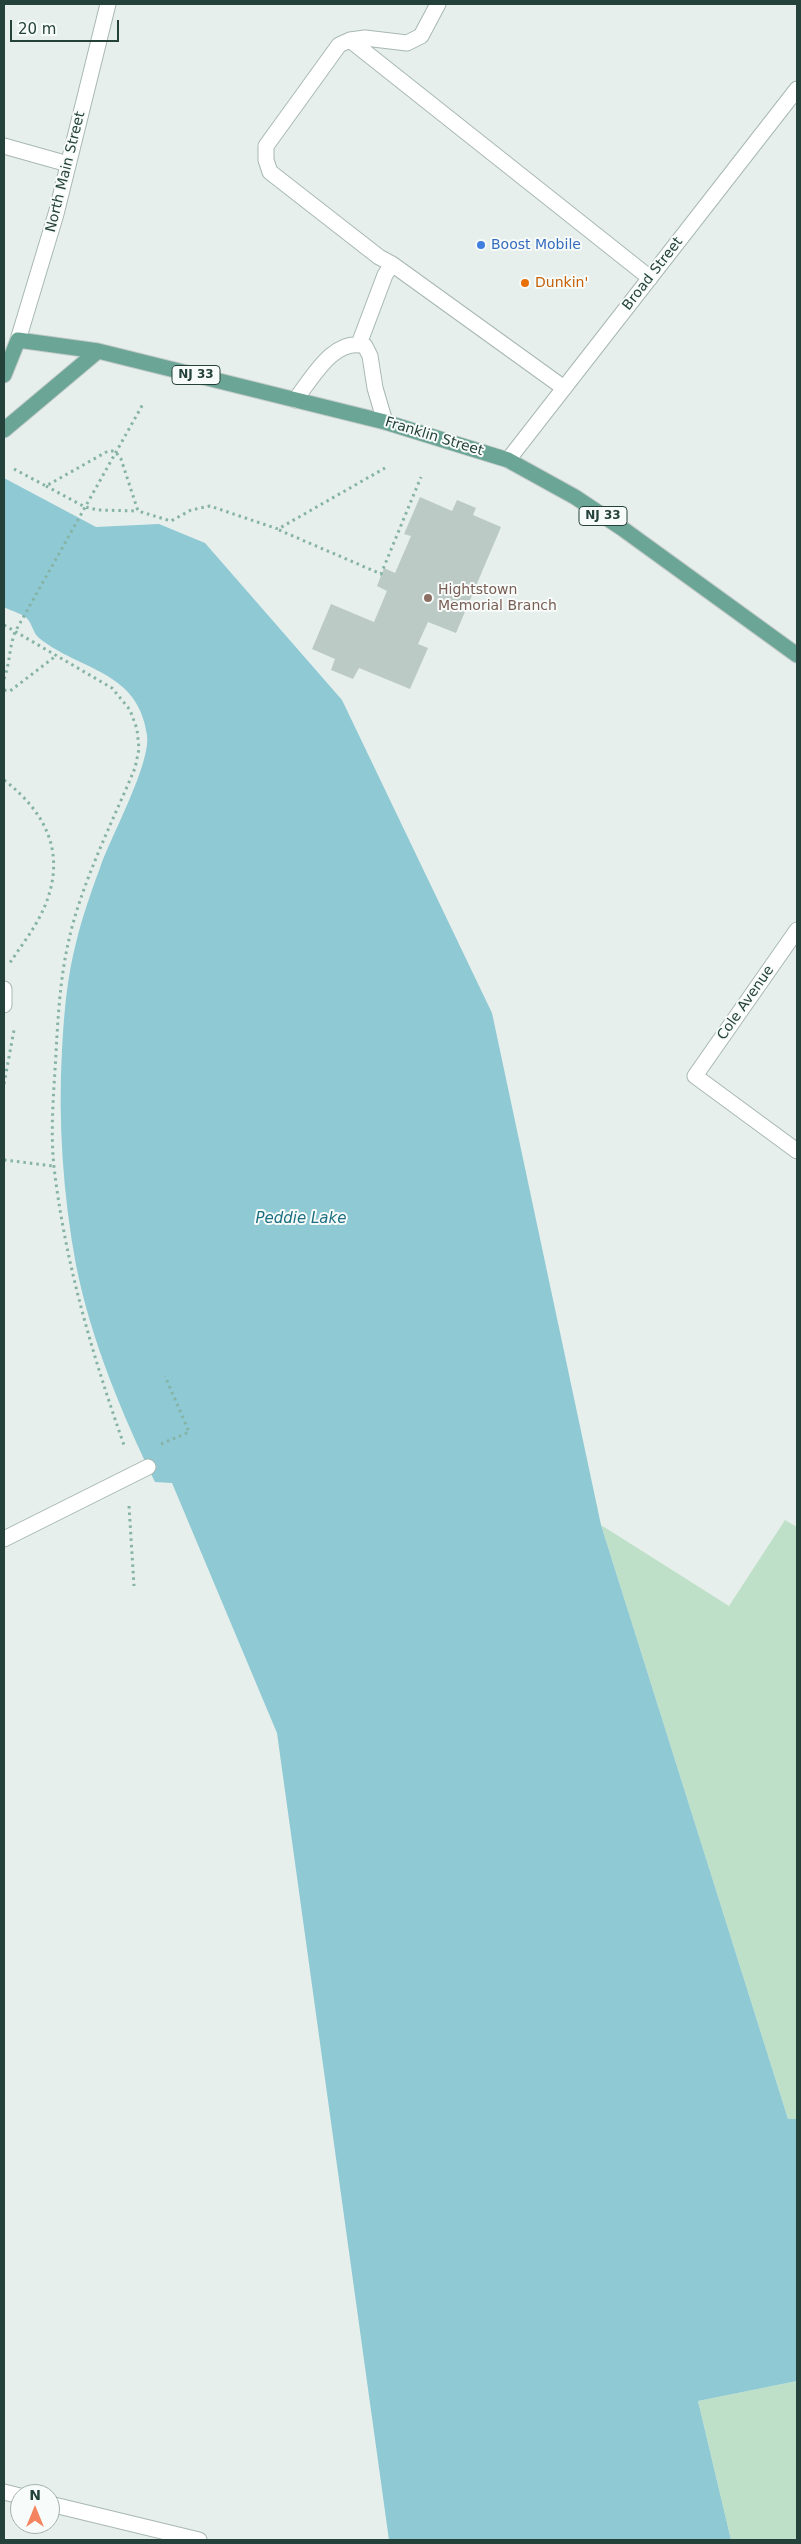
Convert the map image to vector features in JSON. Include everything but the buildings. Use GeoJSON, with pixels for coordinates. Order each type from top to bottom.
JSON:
{"type":"FeatureCollection","features":[{"type":"Feature","properties":{"kind":"main road","name":"Franklin Street"},"geometry":{"type":"LineString","coordinates":[[18,340],[98,351],[385,422],[508,460],[575,497],[623,529],[797,656]]}},
{"type":"Feature","properties":{"kind":"main road"},"geometry":{"type":"LineString","coordinates":[[4,375],[18,340]]}},
{"type":"Feature","properties":{"kind":"main road"},"geometry":{"type":"LineString","coordinates":[[4,430],[98,351]]}},
{"type":"Feature","properties":{"kind":"street","name":"North Main Street"},"geometry":{"type":"LineString","coordinates":[[18,340],[56,214],[108,4]]}},
{"type":"Feature","properties":{"kind":"street"},"geometry":{"type":"LineString","coordinates":[[438,4],[421,36],[407,43],[366,38],[350,40],[339,45],[266,146],[266,160],[270,172],[379,257],[392,264],[564,388]]}},
{"type":"Feature","properties":{"kind":"street"},"geometry":{"type":"LineString","coordinates":[[350,40],[650,278]]}},
{"type":"Feature","properties":{"kind":"street","name":"Broad Street"},"geometry":{"type":"LineString","coordinates":[[508,460],[797,89]]}},
{"type":"Feature","properties":{"kind":"street"},"geometry":{"type":"LineString","coordinates":[[4,146],[68,164]]}},
{"type":"Feature","properties":{"kind":"street"},"geometry":{"type":"LineString","coordinates":[[358,344],[385,275],[392,264]]}},
{"type":"Feature","properties":{"kind":"street"},"geometry":{"type":"LineString","coordinates":[[295,400],[333,353],[347,344],[358,344],[364,346],[370,356],[375,388],[385,422]]}},
{"type":"Feature","properties":{"kind":"street","name":"Cole Avenue"},"geometry":{"type":"LineString","coordinates":[[797,930],[695,1076],[797,1151]]}},
{"type":"Feature","properties":{"kind":"street"},"geometry":{"type":"LineString","coordinates":[[4,989],[4,1005]]}},
{"type":"Feature","properties":{"kind":"street"},"geometry":{"type":"LineString","coordinates":[[4,1539],[148,1467]]}},
{"type":"Feature","properties":{"kind":"street"},"geometry":{"type":"LineString","coordinates":[[60,2506],[199,2540]]}},
{"type":"Feature","properties":{"kind":"path"},"geometry":{"type":"LineString","coordinates":[[4,679],[10,664],[10,646],[16,632],[143,404]]}},
{"type":"Feature","properties":{"kind":"path"},"geometry":{"type":"LineString","coordinates":[[46,486],[108,451],[116,451]]}},
{"type":"Feature","properties":{"kind":"path"},"geometry":{"type":"LineString","coordinates":[[116,451],[121,459],[138,511]]}},
{"type":"Feature","properties":{"kind":"path"},"geometry":{"type":"LineString","coordinates":[[278,529],[385,468]]}},
{"type":"Feature","properties":{"kind":"path"},"geometry":{"type":"LineString","coordinates":[[14,469],[85,507],[98,510],[138,511],[171,522],[191,510],[210,506],[278,529],[381,574],[421,477]]}},
{"type":"Feature","properties":{"kind":"path"},"geometry":{"type":"LineString","coordinates":[[4,625],[112,688],[130,710],[137,729],[139,749],[135,768],[89,878],[68,943],[58,1005],[52,1130],[54,1166],[64,1233],[91,1348],[128,1458],[134,1586]]}},
{"type":"Feature","properties":{"kind":"path"},"geometry":{"type":"LineString","coordinates":[[4,690],[10,691],[57,655]]}},
{"type":"Feature","properties":{"kind":"path"},"geometry":{"type":"LineString","coordinates":[[4,780],[30,802],[47,828],[54,861],[52,887],[44,910],[8,965],[14,972]]}},
{"type":"Feature","properties":{"kind":"path"},"geometry":{"type":"LineString","coordinates":[[4,1084],[15,1026]]}},
{"type":"Feature","properties":{"kind":"path"},"geometry":{"type":"LineString","coordinates":[[4,1160],[54,1166]]}},
{"type":"Feature","properties":{"kind":"path"},"geometry":{"type":"LineString","coordinates":[[154,1446],[189,1432],[164,1376]]}},
{"type":"Feature","properties":{"kind":"green space"},"geometry":{"type":"Polygon","coordinates":[[[785,1520],[797,1527],[797,2119],[788,2119],[601,1525],[729,1606],[785,1520]]]}},
{"type":"Feature","properties":{"kind":"green space"},"geometry":{"type":"Polygon","coordinates":[[[797,2381],[797,2540],[731,2540],[698,2401],[797,2381]]]}},
{"type":"Feature","properties":{"kind":"water","name":"Peddie Lake"},"geometry":{"type":"Polygon","coordinates":[[[4,478],[96,527],[159,524],[205,543],[342,700],[492,1013],[601,1525],[788,2119],[797,2119],[797,2381],[698,2401],[731,2540],[389,2540],[277,1733],[172,1483],[155,1482],[119,1403],[99,1349],[82,1293],[68,1212],[61,1131],[61,1077],[65,1009],[70,969],[93,886],[143,764],[147,748],[147,735],[141,714],[132,697],[120,684],[105,674],[55,649],[37,636],[27,619],[4,607],[4,478]]]}},
{"type":"Feature","properties":{"kind":"place","name":"Boost Mobile"},"geometry":{"type":"Point","coordinates":[481,245]}},
{"type":"Feature","properties":{"kind":"place","name":"Dunkin'"},"geometry":{"type":"Point","coordinates":[525,283]}},
{"type":"Feature","properties":{"kind":"place","name":"Hightstown Memorial Branch"},"geometry":{"type":"Point","coordinates":[428,598]}}]}
